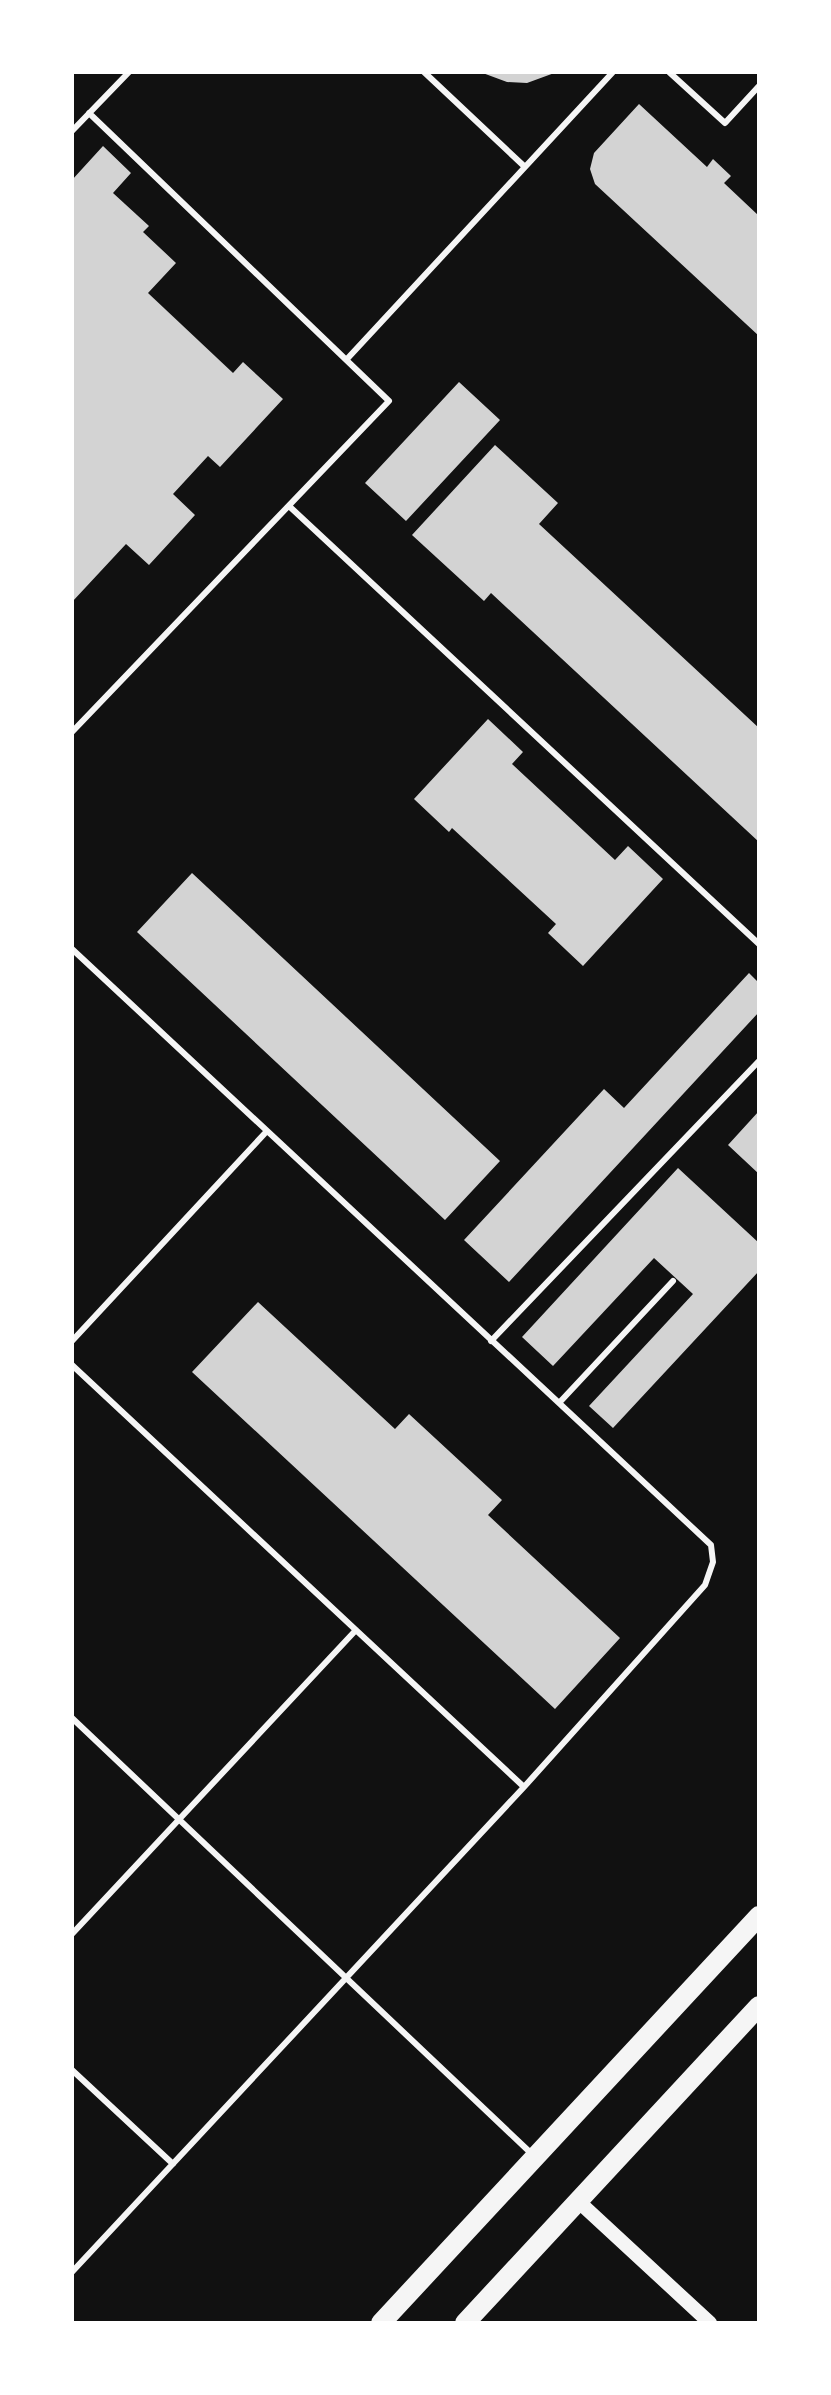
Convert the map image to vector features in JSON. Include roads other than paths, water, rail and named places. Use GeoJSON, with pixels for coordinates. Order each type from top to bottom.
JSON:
{"type":"FeatureCollection","features":[{"type":"Feature","properties":{"kind":"main road"},"geometry":{"type":"LineString","coordinates":[[381,2323],[759,1916]]}},
{"type":"Feature","properties":{"kind":"main road"},"geometry":{"type":"LineString","coordinates":[[465,2323],[759,2006]]}},
{"type":"Feature","properties":{"kind":"street"},"geometry":{"type":"LineString","coordinates":[[578,2201],[710,2323]]}},
{"type":"Feature","properties":{"kind":"lane"},"geometry":{"type":"LineString","coordinates":[[72,131],[129,72]]}},
{"type":"Feature","properties":{"kind":"lane"},"geometry":{"type":"LineString","coordinates":[[424,72],[525,167]]}},
{"type":"Feature","properties":{"kind":"lane"},"geometry":{"type":"LineString","coordinates":[[347,359],[613,72]]}},
{"type":"Feature","properties":{"kind":"lane"},"geometry":{"type":"LineString","coordinates":[[669,72],[725,123],[759,86]]}},
{"type":"Feature","properties":{"kind":"lane"},"geometry":{"type":"LineString","coordinates":[[72,732],[389,401],[89,113]]}},
{"type":"Feature","properties":{"kind":"lane"},"geometry":{"type":"LineString","coordinates":[[289,506],[759,944]]}},
{"type":"Feature","properties":{"kind":"lane"},"geometry":{"type":"LineString","coordinates":[[72,949],[711,1545],[713,1562],[705,1585],[524,1787],[72,2272]]}},
{"type":"Feature","properties":{"kind":"lane"},"geometry":{"type":"LineString","coordinates":[[491,1341],[759,1061]]}},
{"type":"Feature","properties":{"kind":"lane"},"geometry":{"type":"LineString","coordinates":[[72,1341],[267,1131]]}},
{"type":"Feature","properties":{"kind":"lane"},"geometry":{"type":"LineString","coordinates":[[559,1403],[673,1281]]}},
{"type":"Feature","properties":{"kind":"lane"},"geometry":{"type":"LineString","coordinates":[[72,1365],[524,1787]]}},
{"type":"Feature","properties":{"kind":"lane"},"geometry":{"type":"LineString","coordinates":[[72,1934],[356,1630]]}},
{"type":"Feature","properties":{"kind":"lane"},"geometry":{"type":"LineString","coordinates":[[72,1718],[535,2157]]}},
{"type":"Feature","properties":{"kind":"lane"},"geometry":{"type":"LineString","coordinates":[[72,2070],[173,2164]]}}]}
